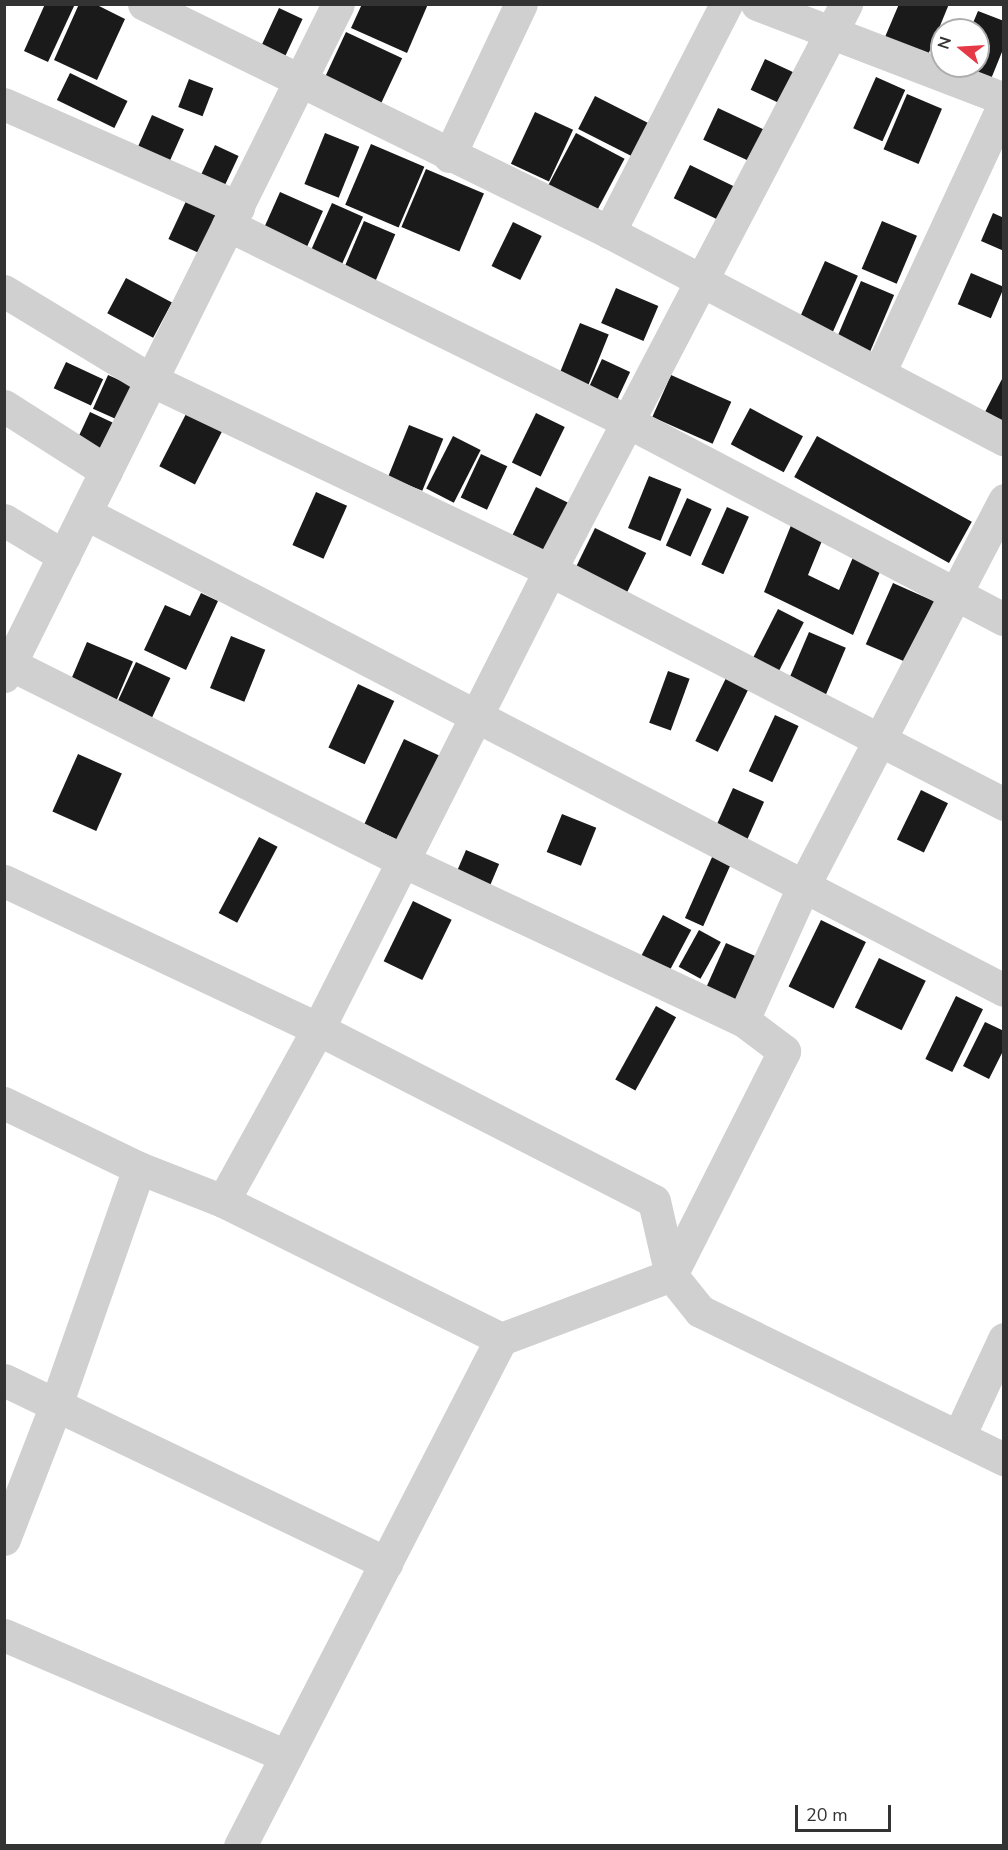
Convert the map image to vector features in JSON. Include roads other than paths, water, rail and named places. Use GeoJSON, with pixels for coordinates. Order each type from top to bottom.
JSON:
{"type":"FeatureCollection","features":[{"type":"Feature","properties":{"kind":"street"},"geometry":{"type":"LineString","coordinates":[[144,4],[449,156],[609,232],[703,283],[880,371],[1004,439]]}},
{"type":"Feature","properties":{"kind":"street"},"geometry":{"type":"LineString","coordinates":[[240,1845],[501,1339],[671,1275],[784,1051],[743,1020],[405,862],[9,659],[64,556],[338,4]]}},
{"type":"Feature","properties":{"kind":"street"},"geometry":{"type":"LineString","coordinates":[[449,156],[520,4]]}},
{"type":"Feature","properties":{"kind":"street"},"geometry":{"type":"LineString","coordinates":[[609,232],[726,4]]}},
{"type":"Feature","properties":{"kind":"street"},"geometry":{"type":"LineString","coordinates":[[757,4],[1004,99]]}},
{"type":"Feature","properties":{"kind":"street"},"geometry":{"type":"LineString","coordinates":[[223,1201],[318,1029],[405,862],[550,570],[703,283],[846,4]]}},
{"type":"Feature","properties":{"kind":"street"},"geometry":{"type":"LineString","coordinates":[[4,104],[233,216],[1004,619]]}},
{"type":"Feature","properties":{"kind":"street"},"geometry":{"type":"LineString","coordinates":[[880,371],[1004,104]]}},
{"type":"Feature","properties":{"kind":"street"},"geometry":{"type":"LineString","coordinates":[[4,291],[152,380],[550,570],[1004,804]]}},
{"type":"Feature","properties":{"kind":"street"},"geometry":{"type":"LineString","coordinates":[[4,406],[106,471]]}},
{"type":"Feature","properties":{"kind":"street"},"geometry":{"type":"LineString","coordinates":[[743,1020],[804,885],[1004,500]]}},
{"type":"Feature","properties":{"kind":"street"},"geometry":{"type":"LineString","coordinates":[[85,513],[479,715],[1004,990]]}},
{"type":"Feature","properties":{"kind":"street"},"geometry":{"type":"LineString","coordinates":[[4,520],[64,556]]}},
{"type":"Feature","properties":{"kind":"street"},"geometry":{"type":"LineString","coordinates":[[4,881],[318,1029],[654,1201],[671,1275],[700,1311],[1004,1459]]}},
{"type":"Feature","properties":{"kind":"street"},"geometry":{"type":"LineString","coordinates":[[4,1103],[139,1168],[223,1201],[501,1339]]}},
{"type":"Feature","properties":{"kind":"street"},"geometry":{"type":"LineString","coordinates":[[4,1539],[56,1405],[139,1168]]}},
{"type":"Feature","properties":{"kind":"street"},"geometry":{"type":"LineString","coordinates":[[959,1436],[1004,1339]]}},
{"type":"Feature","properties":{"kind":"street"},"geometry":{"type":"LineString","coordinates":[[4,1380],[386,1563]]}},
{"type":"Feature","properties":{"kind":"street"},"geometry":{"type":"LineString","coordinates":[[4,1635],[286,1756]]}}]}
